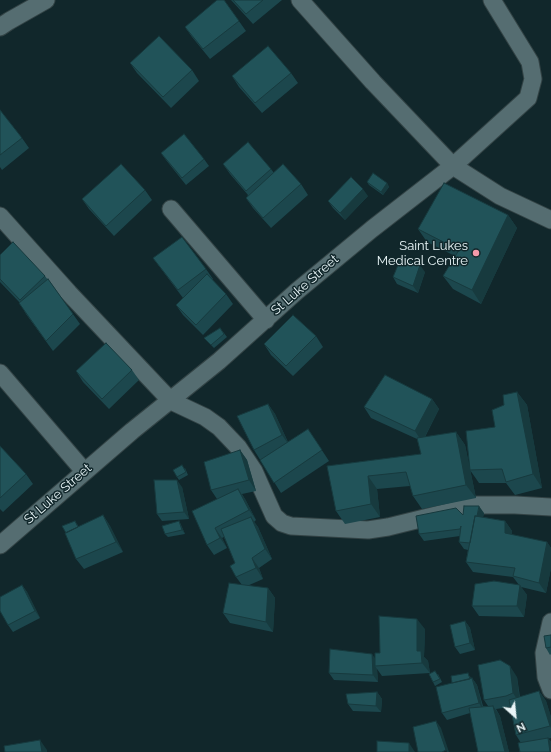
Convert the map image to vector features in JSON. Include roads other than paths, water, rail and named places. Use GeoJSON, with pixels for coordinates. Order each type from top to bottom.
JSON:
{"type":"FeatureCollection","features":[{"type":"Feature","properties":{"kind":"street"},"geometry":{"type":"LineString","coordinates":[[0,27],[46,0]]}},
{"type":"Feature","properties":{"kind":"street"},"geometry":{"type":"LineString","coordinates":[[300,0],[453,166],[500,196],[551,220]]}},
{"type":"Feature","properties":{"kind":"street","name":"St Luke Street"},"geometry":{"type":"LineString","coordinates":[[0,545],[84,471],[219,361],[297,291],[372,229],[453,166],[528,98],[533,79],[530,62],[492,0]]}},
{"type":"Feature","properties":{"kind":"street"},"geometry":{"type":"LineString","coordinates":[[171,209],[266,320]]}},
{"type":"Feature","properties":{"kind":"street"},"geometry":{"type":"LineString","coordinates":[[0,216],[74,299],[171,401],[205,417],[224,432],[238,447],[254,471],[274,516],[282,523],[290,526],[368,530],[388,527],[477,505],[551,507]]}},
{"type":"Feature","properties":{"kind":"street"},"geometry":{"type":"LineString","coordinates":[[0,373],[84,471]]}},
{"type":"Feature","properties":{"kind":"street"},"geometry":{"type":"LineString","coordinates":[[551,622],[544,653],[546,677],[551,690]]}},
{"type":"Feature","properties":{"kind":"place","name":"Saint Lukes Medical Centre"},"geometry":{"type":"Point","coordinates":[476,253]}}]}
